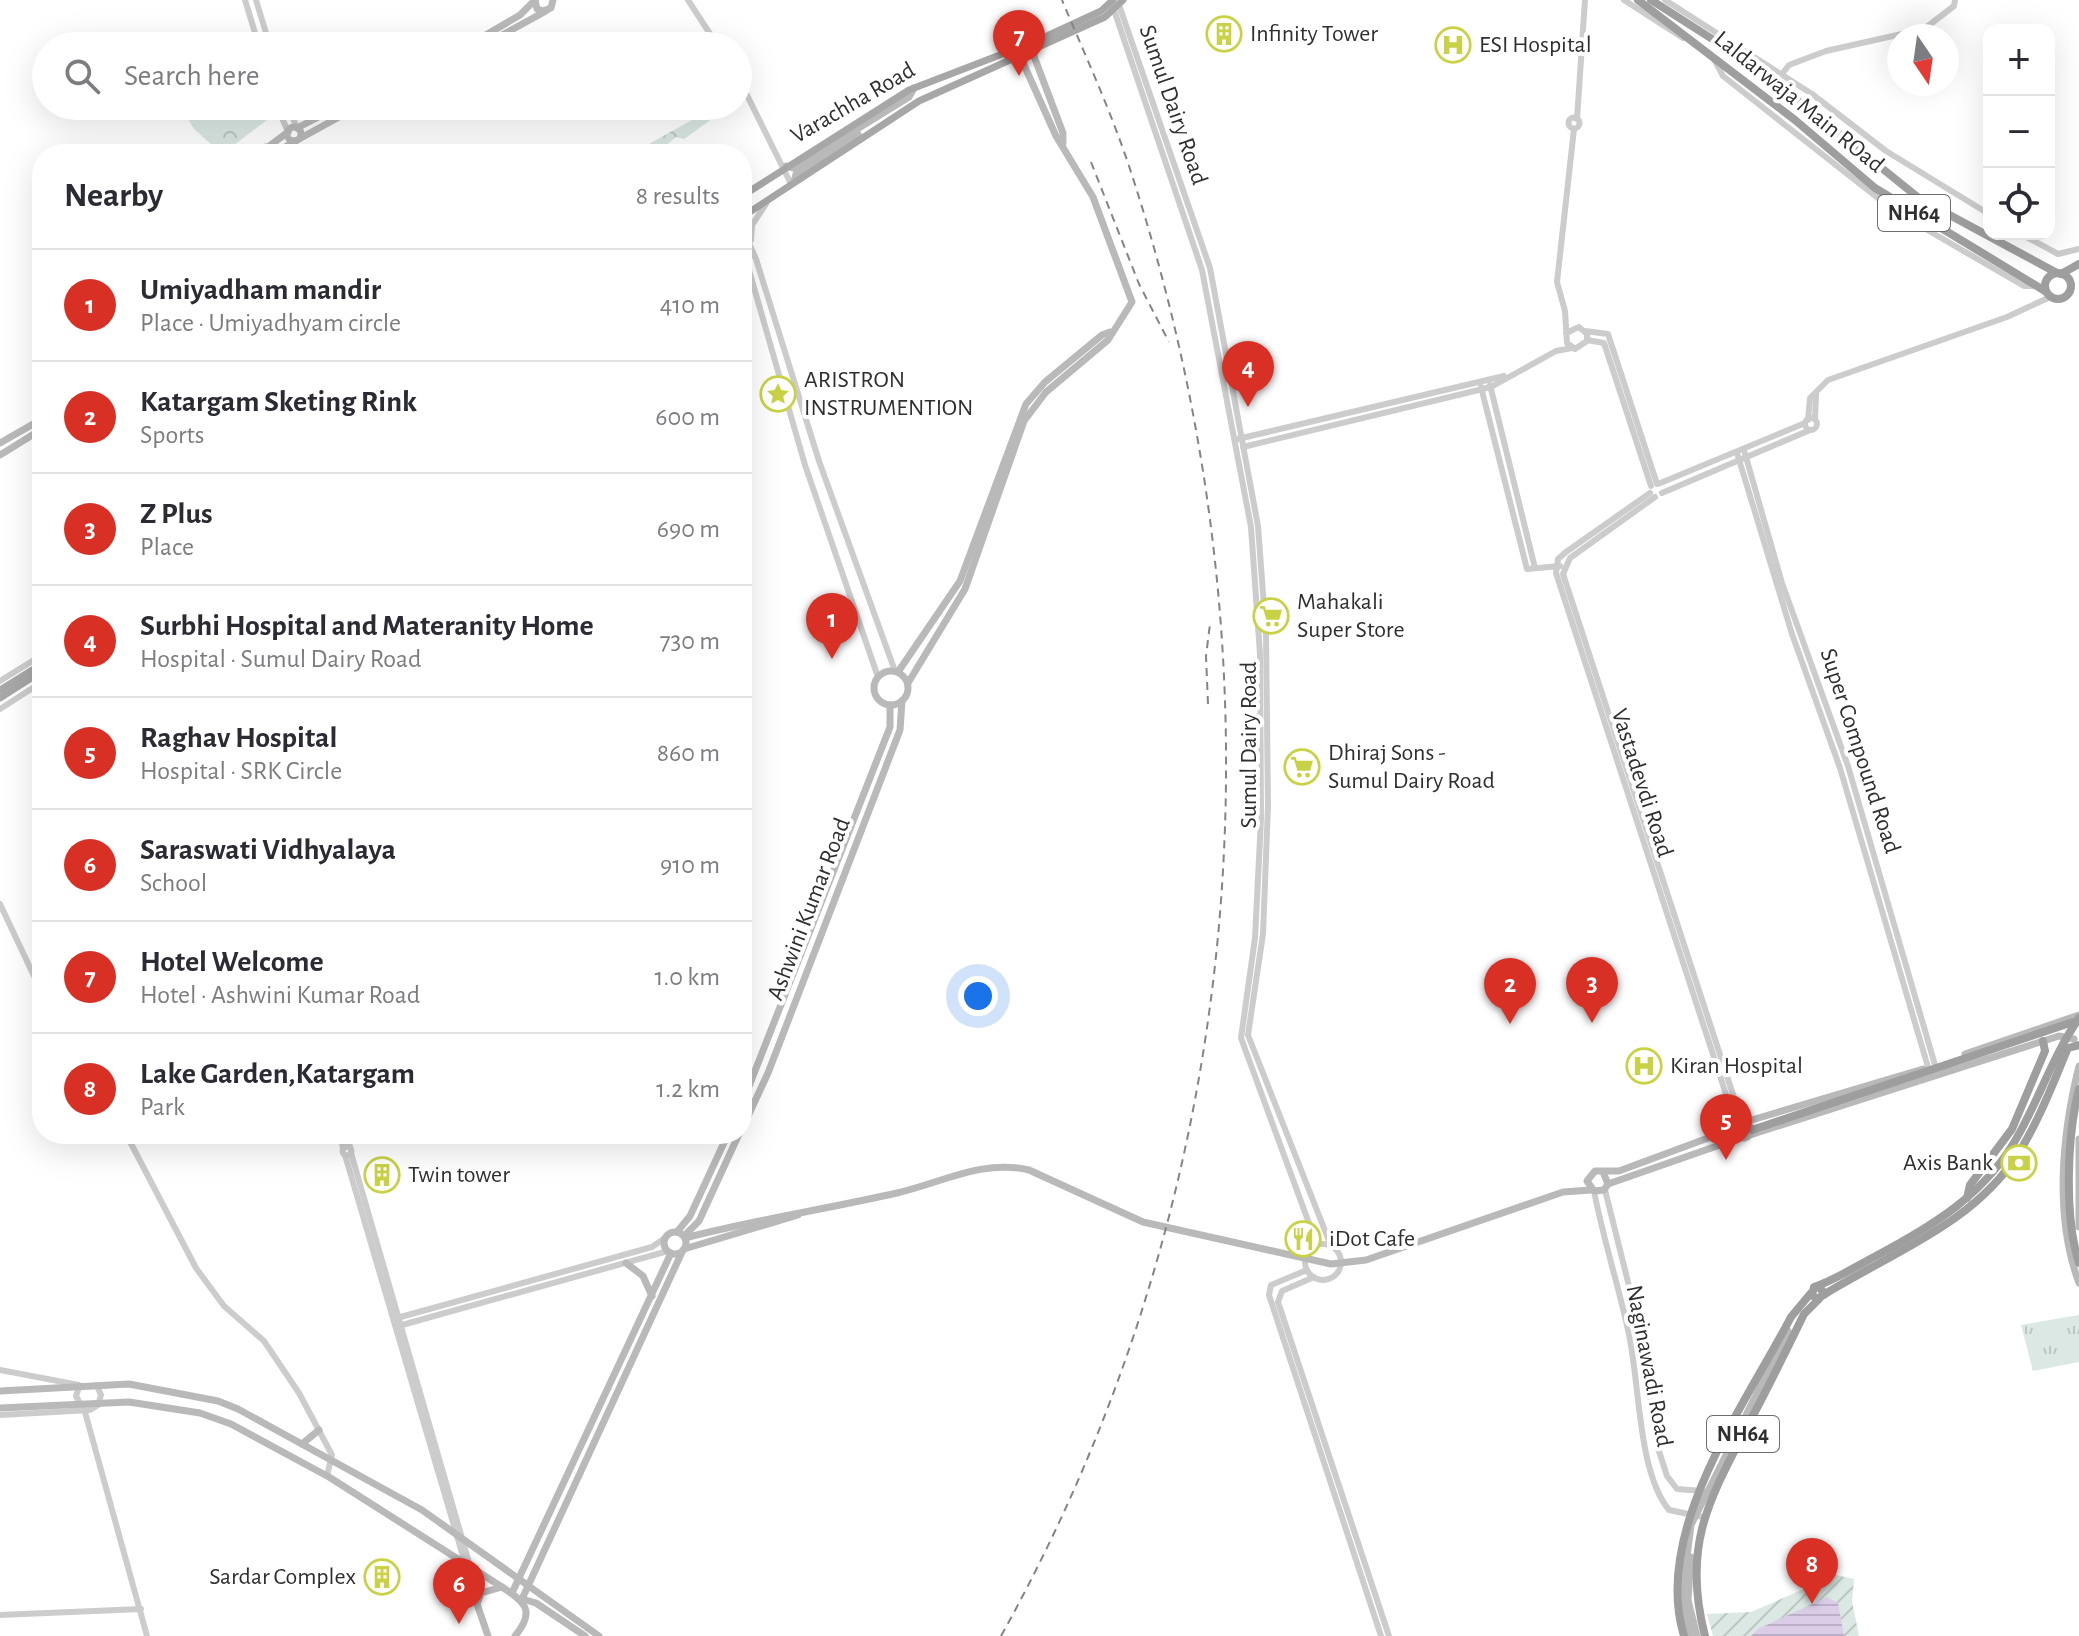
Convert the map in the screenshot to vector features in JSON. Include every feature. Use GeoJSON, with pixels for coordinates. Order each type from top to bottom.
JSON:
{"type":"FeatureCollection","features":[{"type":"Feature","properties":{"kind":"highway","name":"NH64"},"geometry":{"type":"LineString","coordinates":[[1638,0],[1693,42]]}},
{"type":"Feature","properties":{"kind":"highway","name":"NH64"},"geometry":{"type":"LineString","coordinates":[[1651,0],[1722,41]]}},
{"type":"Feature","properties":{"kind":"highway","name":"Laldarwaja Main ROad"},"geometry":{"type":"LineString","coordinates":[[1722,41],[1920,199],[2059,274]]}},
{"type":"Feature","properties":{"kind":"highway","name":"Laldarwaja Main ROad"},"geometry":{"type":"LineString","coordinates":[[1693,42],[1795,120],[1875,188],[2045,291]]}},
{"type":"Feature","properties":{"kind":"highway"},"geometry":{"type":"LineString","coordinates":[[2077,266],[2047,279],[2045,291],[2061,299],[2079,287]]}},
{"type":"Feature","properties":{"kind":"highway"},"geometry":{"type":"LineString","coordinates":[[2059,274],[2068,279],[2069,292]]}},
{"type":"Feature","properties":{"kind":"highway","name":"NH64"},"geometry":{"type":"LineString","coordinates":[[1684,1636],[1678,1615],[1677,1582],[1696,1517],[1706,1491],[1802,1310],[1818,1293],[1950,1215],[1973,1197],[2024,1136],[2079,1018]]}},
{"type":"Feature","properties":{"kind":"highway"},"geometry":{"type":"LineString","coordinates":[[1751,1132],[1964,1061],[2079,1018]]}},
{"type":"Feature","properties":{"kind":"highway"},"geometry":{"type":"LineString","coordinates":[[2043,1041],[2045,1051],[2012,1129],[1970,1185],[1973,1197],[2017,1155],[2068,1048],[2078,1042]]}},
{"type":"Feature","properties":{"kind":"highway"},"geometry":{"type":"LineString","coordinates":[[2079,1089],[2071,1162],[2072,1216],[2079,1263]]}},
{"type":"Feature","properties":{"kind":"highway","name":"NH64"},"geometry":{"type":"LineString","coordinates":[[1705,1636],[1695,1588],[1696,1517],[1706,1491],[1802,1310]]}},
{"type":"Feature","properties":{"kind":"main road"},"geometry":{"type":"LineString","coordinates":[[535,0],[537,9],[553,4]]}},
{"type":"Feature","properties":{"kind":"main road"},"geometry":{"type":"LineString","coordinates":[[491,32],[520,15],[535,0]]}},
{"type":"Feature","properties":{"kind":"main road"},"geometry":{"type":"LineString","coordinates":[[752,210],[919,101],[1032,51],[1119,3]]}},
{"type":"Feature","properties":{"kind":"main road","name":"Varachha Road"},"geometry":{"type":"LineString","coordinates":[[752,189],[783,166],[914,88],[1036,41],[1119,3]]}},
{"type":"Feature","properties":{"kind":"main road"},"geometry":{"type":"LineString","coordinates":[[506,32],[553,4]]}},
{"type":"Feature","properties":{"kind":"main road"},"geometry":{"type":"LineString","coordinates":[[1032,51],[1063,133],[1063,143]]}},
{"type":"Feature","properties":{"kind":"main road"},"geometry":{"type":"LineString","coordinates":[[1020,56],[1056,136],[1093,197],[1132,296],[1130,308],[1110,332],[1108,340],[1043,390],[1026,404],[1013,430],[960,581],[896,671],[878,677],[874,686],[876,697],[890,705],[902,701],[908,693],[908,683],[965,589],[1024,421],[1043,390]]}},
{"type":"Feature","properties":{"kind":"main road"},"geometry":{"type":"LineString","coordinates":[[275,144],[288,132],[313,120]]}},
{"type":"Feature","properties":{"kind":"main road"},"geometry":{"type":"LineString","coordinates":[[287,144],[333,120]]}},
{"type":"Feature","properties":{"kind":"main road"},"geometry":{"type":"LineString","coordinates":[[297,128],[301,133],[297,140]]}},
{"type":"Feature","properties":{"kind":"main road"},"geometry":{"type":"LineString","coordinates":[[288,132],[289,139],[297,140]]}},
{"type":"Feature","properties":{"kind":"main road"},"geometry":{"type":"LineString","coordinates":[[0,443],[32,425]]}},
{"type":"Feature","properties":{"kind":"main road"},"geometry":{"type":"LineString","coordinates":[[0,455],[32,435]]}},
{"type":"Feature","properties":{"kind":"main road"},"geometry":{"type":"LineString","coordinates":[[0,690],[32,670]]}},
{"type":"Feature","properties":{"kind":"main road"},"geometry":{"type":"LineString","coordinates":[[896,671],[908,683]]}},
{"type":"Feature","properties":{"kind":"main road"},"geometry":{"type":"LineString","coordinates":[[0,698],[32,677]]}},
{"type":"Feature","properties":{"kind":"main road","name":"Ashwini Kumar Road"},"geometry":{"type":"LineString","coordinates":[[752,1107],[900,730],[902,701]]}},
{"type":"Feature","properties":{"kind":"main road","name":"Ashwini Kumar Road"},"geometry":{"type":"LineString","coordinates":[[752,1079],[890,727],[890,705]]}},
{"type":"Feature","properties":{"kind":"main road"},"geometry":{"type":"LineString","coordinates":[[670,1252],[683,1251],[712,1239],[804,1212],[901,1192],[974,1170],[1011,1166],[1029,1170],[1143,1222],[1331,1264],[1366,1260],[1563,1192],[1595,1171],[1619,1171],[1739,1124],[2079,1018]]}},
{"type":"Feature","properties":{"kind":"main road"},"geometry":{"type":"LineString","coordinates":[[2078,1042],[2071,1025],[2079,1018]]}},
{"type":"Feature","properties":{"kind":"main road"},"geometry":{"type":"LineString","coordinates":[[1563,1192],[1607,1187],[1751,1132],[2059,1036],[2078,1042]]}},
{"type":"Feature","properties":{"kind":"main road"},"geometry":{"type":"LineString","coordinates":[[2079,1066],[2068,1108],[2064,1177],[2069,1253],[2079,1283]]}},
{"type":"Feature","properties":{"kind":"main road"},"geometry":{"type":"LineString","coordinates":[[1739,1124],[1751,1132]]}},
{"type":"Feature","properties":{"kind":"main road"},"geometry":{"type":"LineString","coordinates":[[1739,1124],[1740,1138]]}},
{"type":"Feature","properties":{"kind":"main road"},"geometry":{"type":"LineString","coordinates":[[2079,1139],[2079,1227]]}},
{"type":"Feature","properties":{"kind":"main road"},"geometry":{"type":"LineString","coordinates":[[517,1636],[527,1612],[522,1599],[683,1251],[682,1235],[723,1144]]}},
{"type":"Feature","properties":{"kind":"main road","name":"Ashwini Kumar Road"},"geometry":{"type":"LineString","coordinates":[[682,1235],[699,1221],[735,1144]]}},
{"type":"Feature","properties":{"kind":"main road"},"geometry":{"type":"LineString","coordinates":[[1603,1172],[1607,1187]]}},
{"type":"Feature","properties":{"kind":"main road"},"geometry":{"type":"LineString","coordinates":[[1588,1177],[1593,1191]]}},
{"type":"Feature","properties":{"kind":"main road"},"geometry":{"type":"LineString","coordinates":[[512,1593],[652,1296],[670,1252],[665,1238],[784,1218]]}},
{"type":"Feature","properties":{"kind":"main road"},"geometry":{"type":"LineString","coordinates":[[626,1263],[643,1276],[652,1296]]}},
{"type":"Feature","properties":{"kind":"main road"},"geometry":{"type":"LineString","coordinates":[[1706,1491],[1802,1310]]}},
{"type":"Feature","properties":{"kind":"main road"},"geometry":{"type":"LineString","coordinates":[[0,1391],[129,1384],[218,1401],[409,1502],[528,1585],[585,1633]]}},
{"type":"Feature","properties":{"kind":"main road"},"geometry":{"type":"LineString","coordinates":[[0,1408],[83,1409],[129,1402],[200,1413],[231,1424],[327,1476],[522,1599],[536,1603],[585,1633],[599,1636]]}},
{"type":"Feature","properties":{"kind":"main road"},"geometry":{"type":"LineString","coordinates":[[302,1444],[319,1430]]}},
{"type":"Feature","properties":{"kind":"main road"},"geometry":{"type":"LineString","coordinates":[[1690,1636],[1683,1587],[1691,1525],[1696,1517]]}},
{"type":"Feature","properties":{"kind":"main road"},"geometry":{"type":"LineString","coordinates":[[1696,1517],[1688,1581],[1689,1606],[1697,1636]]}},
{"type":"Feature","properties":{"kind":"main road"},"geometry":{"type":"LineString","coordinates":[[488,1636],[477,1604],[481,1593],[502,1587]]}},
{"type":"Feature","properties":{"kind":"street"},"geometry":{"type":"LineString","coordinates":[[245,0],[255,32]]}},
{"type":"Feature","properties":{"kind":"street"},"geometry":{"type":"LineString","coordinates":[[256,0],[266,32]]}},
{"type":"Feature","properties":{"kind":"street"},"geometry":{"type":"LineString","coordinates":[[688,0],[709,32]]}},
{"type":"Feature","properties":{"kind":"street"},"geometry":{"type":"LineString","coordinates":[[1572,348],[1566,336],[1565,311],[1557,282],[1574,129],[1569,123],[1577,119],[1585,0]]}},
{"type":"Feature","properties":{"kind":"street"},"geometry":{"type":"LineString","coordinates":[[1624,0],[1669,32],[1693,42]]}},
{"type":"Feature","properties":{"kind":"street"},"geometry":{"type":"LineString","coordinates":[[1665,0],[1722,41],[1782,74],[1886,151],[1983,210]]}},
{"type":"Feature","properties":{"kind":"street"},"geometry":{"type":"LineString","coordinates":[[1782,74],[1789,65],[1826,51],[1924,29],[1954,6],[1955,0]]}},
{"type":"Feature","properties":{"kind":"street","name":"Sumul Dairy Road"},"geometry":{"type":"LineString","coordinates":[[1119,3],[1210,268],[1238,439],[1258,526],[1268,722],[1266,889],[1248,1035],[1331,1246]]}},
{"type":"Feature","properties":{"kind":"street"},"geometry":{"type":"LineString","coordinates":[[752,105],[793,183]]}},
{"type":"Feature","properties":{"kind":"street"},"geometry":{"type":"LineString","coordinates":[[283,120],[288,132]]}},
{"type":"Feature","properties":{"kind":"street"},"geometry":{"type":"LineString","coordinates":[[294,120],[297,128]]}},
{"type":"Feature","properties":{"kind":"street"},"geometry":{"type":"LineString","coordinates":[[770,197],[752,225],[752,247],[819,461],[896,671]]}},
{"type":"Feature","properties":{"kind":"street"},"geometry":{"type":"LineString","coordinates":[[2032,240],[2058,254],[2079,249]]}},
{"type":"Feature","properties":{"kind":"street"},"geometry":{"type":"LineString","coordinates":[[752,282],[805,465],[878,677]]}},
{"type":"Feature","properties":{"kind":"street"},"geometry":{"type":"LineString","coordinates":[[1810,430],[1810,398],[1828,380],[2007,317],[2045,291]]}},
{"type":"Feature","properties":{"kind":"street"},"geometry":{"type":"LineString","coordinates":[[1565,311],[1577,327],[1608,334],[1656,489]]}},
{"type":"Feature","properties":{"kind":"street"},"geometry":{"type":"LineString","coordinates":[[1556,351],[1577,327]]}},
{"type":"Feature","properties":{"kind":"street"},"geometry":{"type":"LineString","coordinates":[[1317,1245],[1241,1038],[1260,873],[1262,760],[1254,560],[1240,448],[1491,387],[1556,351],[1582,347],[1587,340],[1585,331]]}},
{"type":"Feature","properties":{"kind":"street"},"geometry":{"type":"LineString","coordinates":[[1587,340],[1604,343],[1656,489]]}},
{"type":"Feature","properties":{"kind":"street"},"geometry":{"type":"LineString","coordinates":[[1238,439],[1488,377],[1507,376]]}},
{"type":"Feature","properties":{"kind":"street"},"geometry":{"type":"LineString","coordinates":[[1488,377],[1531,568]]}},
{"type":"Feature","properties":{"kind":"street"},"geometry":{"type":"LineString","coordinates":[[1479,380],[1531,568]]}},
{"type":"Feature","properties":{"kind":"street"},"geometry":{"type":"LineString","coordinates":[[1531,568],[1564,566],[1656,489],[1743,460],[1817,427],[1809,421]]}},
{"type":"Feature","properties":{"kind":"street"},"geometry":{"type":"LineString","coordinates":[[1556,566],[1566,552],[1656,489],[1809,421]]}},
{"type":"Feature","properties":{"kind":"street","name":"Super Compound Road"},"geometry":{"type":"LineString","coordinates":[[1740,452],[1782,583],[1853,780],[1931,1066]]}},
{"type":"Feature","properties":{"kind":"street","name":"Super Compound Road"},"geometry":{"type":"LineString","coordinates":[[1743,460],[1787,621],[1840,768],[1931,1066]]}},
{"type":"Feature","properties":{"kind":"street","name":"Vastadevdi Road"},"geometry":{"type":"LineString","coordinates":[[1556,566],[1567,609],[1739,1124]]}},
{"type":"Feature","properties":{"kind":"street","name":"Vastadevdi Road"},"geometry":{"type":"LineString","coordinates":[[1564,566],[1569,594],[1739,1124]]}},
{"type":"Feature","properties":{"kind":"street"},"geometry":{"type":"LineString","coordinates":[[0,681],[32,661]]}},
{"type":"Feature","properties":{"kind":"street"},"geometry":{"type":"LineString","coordinates":[[0,709],[32,688]]}},
{"type":"Feature","properties":{"kind":"street"},"geometry":{"type":"LineString","coordinates":[[0,904],[32,972]]}},
{"type":"Feature","properties":{"kind":"street"},"geometry":{"type":"LineString","coordinates":[[131,1144],[209,1288],[264,1341],[319,1430],[333,1461],[327,1476]]}},
{"type":"Feature","properties":{"kind":"street"},"geometry":{"type":"LineString","coordinates":[[345,1144],[470,1566]]}},
{"type":"Feature","properties":{"kind":"street"},"geometry":{"type":"LineString","coordinates":[[348,1144],[348,1151]]}},
{"type":"Feature","properties":{"kind":"street","name":"Naginawadi Road"},"geometry":{"type":"LineString","coordinates":[[1607,1187],[1640,1330],[1662,1465],[1677,1489],[1706,1491]]}},
{"type":"Feature","properties":{"kind":"street","name":"Naginawadi Road"},"geometry":{"type":"LineString","coordinates":[[1593,1191],[1629,1332],[1648,1455],[1664,1504],[1674,1514],[1696,1517]]}},
{"type":"Feature","properties":{"kind":"street"},"geometry":{"type":"LineString","coordinates":[[398,1322],[652,1247],[665,1238]]}},
{"type":"Feature","properties":{"kind":"street"},"geometry":{"type":"LineString","coordinates":[[1314,1277],[1307,1270],[1306,1256],[1317,1245],[1331,1246],[1340,1258],[1338,1272],[1328,1279],[1314,1277],[1282,1291],[1278,1302],[1389,1636]]}},
{"type":"Feature","properties":{"kind":"street"},"geometry":{"type":"LineString","coordinates":[[398,1322],[670,1252]]}},
{"type":"Feature","properties":{"kind":"street"},"geometry":{"type":"LineString","coordinates":[[1307,1270],[1271,1285],[1269,1295],[1381,1636]]}},
{"type":"Feature","properties":{"kind":"street"},"geometry":{"type":"LineString","coordinates":[[398,1322],[462,1560],[477,1604]]}},
{"type":"Feature","properties":{"kind":"street"},"geometry":{"type":"LineString","coordinates":[[0,1370],[93,1386],[101,1395],[98,1405]]}},
{"type":"Feature","properties":{"kind":"street"},"geometry":{"type":"LineString","coordinates":[[79,1387],[76,1396],[83,1409],[147,1636]]}},
{"type":"Feature","properties":{"kind":"street"},"geometry":{"type":"LineString","coordinates":[[0,1415],[83,1409]]}},
{"type":"Feature","properties":{"kind":"street"},"geometry":{"type":"LineString","coordinates":[[0,1615],[141,1609]]}},
{"type":"Feature","properties":{"kind":"green space"},"geometry":{"type":"Polygon","coordinates":[[[189,120],[267,120],[235,144],[211,144],[189,120]]]}},
{"type":"Feature","properties":{"kind":"green space"},"geometry":{"type":"Polygon","coordinates":[[[692,120],[710,120],[684,139],[676,137],[668,144],[649,144],[692,120]]]}},
{"type":"Feature","properties":{"kind":"green space"},"geometry":{"type":"Polygon","coordinates":[[[2079,1315],[2079,1362],[2033,1371],[2021,1325],[2079,1315]]]}},
{"type":"Feature","properties":{"kind":"green space"},"geometry":{"type":"Polygon","coordinates":[[[1836,1575],[1854,1579],[1852,1601],[1859,1636],[1713,1636],[1707,1614],[1751,1612],[1836,1575]]]}},
{"type":"Feature","properties":{"kind":"shaded area"},"geometry":{"type":"Polygon","coordinates":[[[1827,1597],[1838,1603],[1844,1636],[1751,1636],[1758,1629],[1827,1597]]]}},
{"type":"Feature","properties":{"kind":"railway"},"geometry":{"type":"LineString","coordinates":[[1001,1636],[1085,1463],[1150,1284],[1195,1101],[1220,915],[1226,727],[1212,538],[1180,351],[1129,166],[1062,0]]}},
{"type":"Feature","properties":{"kind":"railway"},"geometry":{"type":"LineString","coordinates":[[1091,162],[1139,284],[1169,342]]}},
{"type":"Feature","properties":{"kind":"railway"},"geometry":{"type":"LineString","coordinates":[[1208,704],[1206,656],[1210,624]]}},
{"type":"Feature","properties":{"kind":"place","name":"Infinity Tower"},"geometry":{"type":"Point","coordinates":[1224,34]}},
{"type":"Feature","properties":{"kind":"place","name":"ESI Hospital"},"geometry":{"type":"Point","coordinates":[1453,45]}},
{"type":"Feature","properties":{"kind":"place","name":"Hotel Welcome"},"geometry":{"type":"Point","coordinates":[1019,76]}},
{"type":"Feature","properties":{"kind":"place","name":"ARISTRON INSTRUMENTION"},"geometry":{"type":"Point","coordinates":[778,394]}},
{"type":"Feature","properties":{"kind":"place","name":"Surbhi Hospital and Materanity Home"},"geometry":{"type":"Point","coordinates":[1248,407]}},
{"type":"Feature","properties":{"kind":"place","name":"Mahakali Super Store"},"geometry":{"type":"Point","coordinates":[1271,616]}},
{"type":"Feature","properties":{"kind":"place","name":"Umiyadham mandir"},"geometry":{"type":"Point","coordinates":[832,659]}},
{"type":"Feature","properties":{"kind":"place","name":"Dhiraj Sons - Sumul Dairy Road"},"geometry":{"type":"Point","coordinates":[1302,767]}},
{"type":"Feature","properties":{"kind":"place","name":"Z Plus"},"geometry":{"type":"Point","coordinates":[1592,1023]}},
{"type":"Feature","properties":{"kind":"place","name":"Katargam Sketing Rink"},"geometry":{"type":"Point","coordinates":[1510,1024]}},
{"type":"Feature","properties":{"kind":"place","name":"Kiran Hospital"},"geometry":{"type":"Point","coordinates":[1644,1066]}},
{"type":"Feature","properties":{"kind":"place","name":"Raghav Hospital"},"geometry":{"type":"Point","coordinates":[1726,1160]}},
{"type":"Feature","properties":{"kind":"place","name":"Axis Bank"},"geometry":{"type":"Point","coordinates":[2019,1163]}},
{"type":"Feature","properties":{"kind":"place","name":"Twin tower"},"geometry":{"type":"Point","coordinates":[382,1175]}},
{"type":"Feature","properties":{"kind":"place","name":"iDot Cafe"},"geometry":{"type":"Point","coordinates":[1303,1239]}},
{"type":"Feature","properties":{"kind":"place","name":"Sardar Complex"},"geometry":{"type":"Point","coordinates":[382,1577]}},
{"type":"Feature","properties":{"kind":"place","name":"Lake Garden,Katargam"},"geometry":{"type":"Point","coordinates":[1812,1604]}},
{"type":"Feature","properties":{"kind":"place","name":"Saraswati Vidhyalaya"},"geometry":{"type":"Point","coordinates":[459,1624]}}]}
